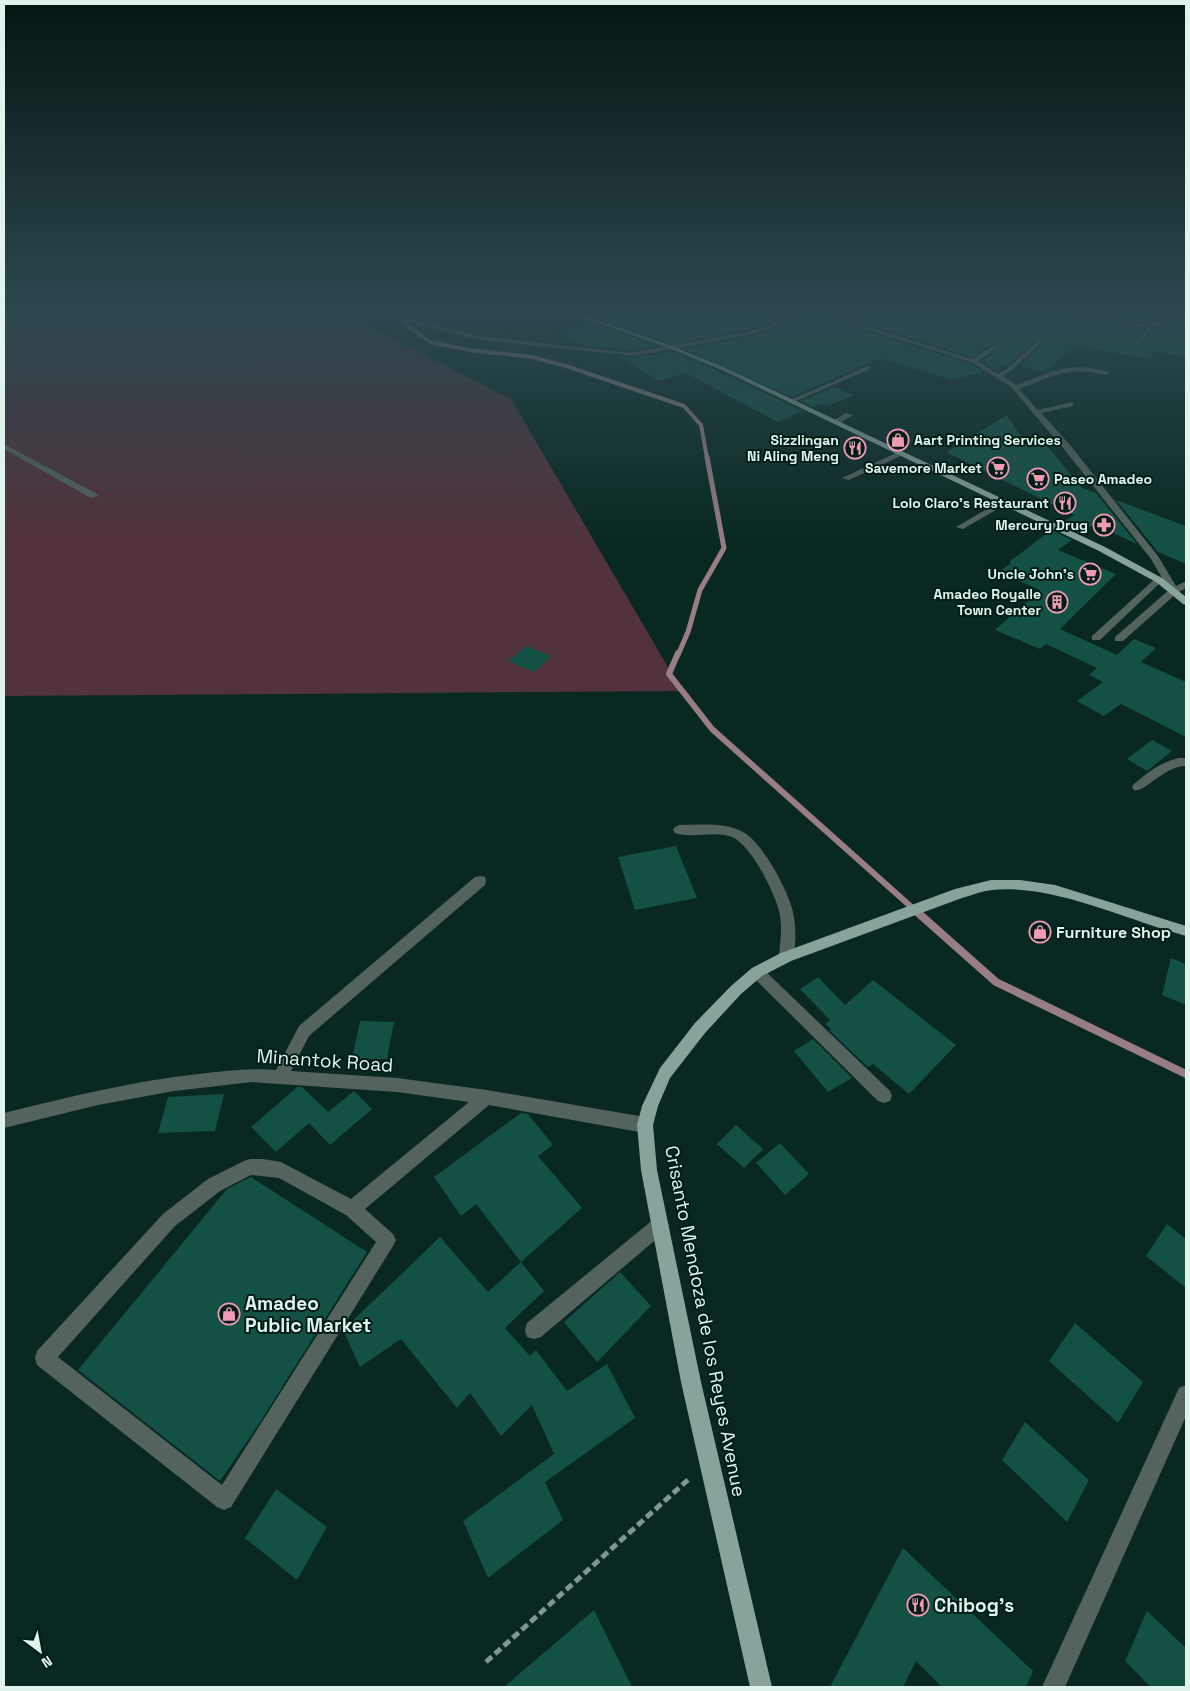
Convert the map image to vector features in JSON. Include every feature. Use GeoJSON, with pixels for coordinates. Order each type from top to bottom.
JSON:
{"type":"FeatureCollection","features":[{"type":"Feature","properties":{"kind":"main road"},"geometry":{"type":"LineString","coordinates":[[762,387],[1102,549],[1159,580],[1186,602]]}},
{"type":"Feature","properties":{"kind":"main road","name":"Crisanto Mendoza de los Reyes Avenue"},"geometry":{"type":"LineString","coordinates":[[761,1687],[691,1382],[649,1170],[645,1125],[657,1089],[680,1052],[716,1010],[757,972],[786,957],[960,893],[991,885],[1020,885],[1055,890],[1186,931]]}},
{"type":"Feature","properties":{"kind":"street"},"geometry":{"type":"LineString","coordinates":[[792,401],[824,387]]}},
{"type":"Feature","properties":{"kind":"street"},"geometry":{"type":"LineString","coordinates":[[1015,388],[1038,412],[1155,558],[1174,591]]}},
{"type":"Feature","properties":{"kind":"street"},"geometry":{"type":"LineString","coordinates":[[1038,412],[1070,404]]}},
{"type":"Feature","properties":{"kind":"street"},"geometry":{"type":"LineString","coordinates":[[835,422],[849,415]]}},
{"type":"Feature","properties":{"kind":"street"},"geometry":{"type":"LineString","coordinates":[[4,446],[94,496]]}},
{"type":"Feature","properties":{"kind":"street"},"geometry":{"type":"LineString","coordinates":[[846,478],[901,454]]}},
{"type":"Feature","properties":{"kind":"street"},"geometry":{"type":"LineString","coordinates":[[960,527],[1004,503]]}},
{"type":"Feature","properties":{"kind":"street"},"geometry":{"type":"LineString","coordinates":[[1096,638],[1159,580]]}},
{"type":"Feature","properties":{"kind":"street"},"geometry":{"type":"LineString","coordinates":[[1119,639],[1174,591],[1186,584]]}},
{"type":"Feature","properties":{"kind":"street"},"geometry":{"type":"LineString","coordinates":[[1138,787],[1163,768],[1171,764],[1186,762]]}},
{"type":"Feature","properties":{"kind":"street"},"geometry":{"type":"LineString","coordinates":[[679,830],[738,834],[750,843],[768,873],[785,909],[788,925],[786,957]]}},
{"type":"Feature","properties":{"kind":"street"},"geometry":{"type":"LineString","coordinates":[[280,1077],[304,1031],[480,881]]}},
{"type":"Feature","properties":{"kind":"street"},"geometry":{"type":"LineString","coordinates":[[757,972],[884,1096]]}},
{"type":"Feature","properties":{"kind":"street","name":"Minantok Road"},"geometry":{"type":"LineString","coordinates":[[4,1120],[98,1098],[174,1084],[252,1074],[397,1085],[645,1125]]}},
{"type":"Feature","properties":{"kind":"street"},"geometry":{"type":"LineString","coordinates":[[352,1209],[487,1098]]}},
{"type":"Feature","properties":{"kind":"street"},"geometry":{"type":"LineString","coordinates":[[250,1167],[263,1167],[280,1170],[352,1209],[387,1240],[224,1500],[44,1358],[169,1220],[214,1185],[242,1170],[250,1167]]}},
{"type":"Feature","properties":{"kind":"street"},"geometry":{"type":"LineString","coordinates":[[534,1330],[660,1225]]}},
{"type":"Feature","properties":{"kind":"street"},"geometry":{"type":"LineString","coordinates":[[1052,1687],[1186,1395]]}},
{"type":"Feature","properties":{"kind":"path"},"geometry":{"type":"LineString","coordinates":[[486,1662],[710,1461]]}},
{"type":"Feature","properties":{"kind":"shaded area"},"geometry":{"type":"Polygon","coordinates":[[[4,387],[487,387],[511,399],[682,691],[4,696],[4,387]]]}},
{"type":"Feature","properties":{"kind":"building"},"geometry":{"type":"Polygon","coordinates":[[[712,387],[752,387],[803,411],[778,422],[712,387]]]}},
{"type":"Feature","properties":{"kind":"building"},"geometry":{"type":"Polygon","coordinates":[[[769,387],[815,387],[792,397],[769,387]]]}},
{"type":"Feature","properties":{"kind":"building"},"geometry":{"type":"Polygon","coordinates":[[[834,387],[854,395],[828,406],[821,404],[813,407],[801,401],[834,387]]]}},
{"type":"Feature","properties":{"kind":"building","name":"Paseo Amadeo"},"geometry":{"type":"Polygon","coordinates":[[[1007,415],[1027,446],[1047,446],[1082,488],[1096,493],[1137,544],[1094,524],[1081,534],[1060,524],[1074,515],[946,452],[1007,415]]]}},
{"type":"Feature","properties":{"kind":"building"},"geometry":{"type":"Polygon","coordinates":[[[1116,500],[1186,526],[1186,564],[1158,552],[1116,500]]]}},
{"type":"Feature","properties":{"kind":"building"},"geometry":{"type":"Polygon","coordinates":[[[1051,530],[1072,540],[1058,550],[1116,574],[1060,629],[1117,655],[1134,639],[1156,648],[1141,662],[1186,682],[1186,737],[1121,704],[1104,716],[1077,701],[1103,682],[1089,675],[1097,668],[1046,644],[1040,649],[995,630],[1040,590],[999,572],[1051,530]]]}},
{"type":"Feature","properties":{"kind":"building"},"geometry":{"type":"Polygon","coordinates":[[[526,646],[552,656],[534,672],[508,661],[526,646]]]}},
{"type":"Feature","properties":{"kind":"building"},"geometry":{"type":"Polygon","coordinates":[[[1152,740],[1172,751],[1147,771],[1127,759],[1152,740]]]}},
{"type":"Feature","properties":{"kind":"building"},"geometry":{"type":"Polygon","coordinates":[[[676,846],[697,898],[635,910],[618,857],[676,846]]]}},
{"type":"Feature","properties":{"kind":"building"},"geometry":{"type":"Polygon","coordinates":[[[1171,958],[1186,964],[1186,1005],[1162,995],[1171,958]]]}},
{"type":"Feature","properties":{"kind":"building"},"geometry":{"type":"Polygon","coordinates":[[[818,977],[845,1005],[873,980],[956,1045],[909,1094],[873,1064],[868,1067],[829,1030],[831,1029],[825,1024],[830,1020],[800,989],[818,977]]]}},
{"type":"Feature","properties":{"kind":"building"},"geometry":{"type":"Polygon","coordinates":[[[360,1021],[394,1022],[387,1059],[352,1059],[360,1021]]]}},
{"type":"Feature","properties":{"kind":"building"},"geometry":{"type":"Polygon","coordinates":[[[813,1039],[852,1078],[828,1092],[794,1051],[813,1039]]]}},
{"type":"Feature","properties":{"kind":"building"},"geometry":{"type":"Polygon","coordinates":[[[297,1087],[302,1087],[328,1112],[354,1091],[372,1109],[330,1145],[309,1123],[276,1152],[251,1127],[297,1087]]]}},
{"type":"Feature","properties":{"kind":"building"},"geometry":{"type":"Polygon","coordinates":[[[224,1094],[215,1131],[158,1133],[168,1097],[224,1094]]]}},
{"type":"Feature","properties":{"kind":"building"},"geometry":{"type":"Polygon","coordinates":[[[521,1113],[528,1114],[553,1145],[538,1156],[582,1208],[521,1262],[476,1204],[461,1216],[434,1177],[521,1113]]]}},
{"type":"Feature","properties":{"kind":"building"},"geometry":{"type":"Polygon","coordinates":[[[736,1125],[763,1149],[744,1168],[717,1144],[736,1125]]]}},
{"type":"Feature","properties":{"kind":"building"},"geometry":{"type":"Polygon","coordinates":[[[780,1143],[809,1174],[785,1195],[756,1163],[780,1143]]]}},
{"type":"Feature","properties":{"kind":"building","name":"Amadeo Public Market"},"geometry":{"type":"Polygon","coordinates":[[[251,1177],[367,1252],[257,1427],[220,1481],[78,1370],[227,1189],[251,1177]]]}},
{"type":"Feature","properties":{"kind":"building"},"geometry":{"type":"Polygon","coordinates":[[[1167,1224],[1186,1239],[1186,1288],[1146,1256],[1167,1224]]]}},
{"type":"Feature","properties":{"kind":"building"},"geometry":{"type":"Polygon","coordinates":[[[440,1237],[488,1292],[521,1262],[544,1291],[505,1328],[530,1356],[536,1350],[567,1391],[607,1364],[635,1418],[545,1482],[563,1520],[488,1578],[463,1521],[554,1454],[532,1405],[501,1436],[470,1393],[457,1408],[401,1339],[360,1367],[343,1330],[440,1237]]]}},
{"type":"Feature","properties":{"kind":"building"},"geometry":{"type":"Polygon","coordinates":[[[620,1272],[651,1306],[597,1362],[564,1322],[620,1272]]]}},
{"type":"Feature","properties":{"kind":"building"},"geometry":{"type":"Polygon","coordinates":[[[1075,1323],[1143,1382],[1118,1423],[1049,1361],[1075,1323]]]}},
{"type":"Feature","properties":{"kind":"building"},"geometry":{"type":"Polygon","coordinates":[[[1025,1422],[1089,1480],[1067,1522],[1002,1460],[1025,1422]]]}},
{"type":"Feature","properties":{"kind":"building"},"geometry":{"type":"Polygon","coordinates":[[[276,1489],[327,1527],[297,1580],[245,1538],[276,1489]]]}},
{"type":"Feature","properties":{"kind":"building","name":"Chibog's"},"geometry":{"type":"Polygon","coordinates":[[[903,1548],[1033,1671],[1026,1687],[942,1687],[916,1661],[903,1687],[830,1687],[903,1548]]]}},
{"type":"Feature","properties":{"kind":"building"},"geometry":{"type":"Polygon","coordinates":[[[594,1610],[632,1687],[504,1687],[594,1610]]]}},
{"type":"Feature","properties":{"kind":"building"},"geometry":{"type":"Polygon","coordinates":[[[1147,1611],[1186,1648],[1186,1687],[1151,1687],[1125,1661],[1147,1611]]]}},
{"type":"Feature","properties":{"kind":"waterway"},"geometry":{"type":"LineString","coordinates":[[628,387],[684,406],[701,425],[707,458]]}},
{"type":"Feature","properties":{"kind":"waterway"},"geometry":{"type":"LineString","coordinates":[[678,655],[688,632],[700,590],[724,548],[707,457]]}},
{"type":"Feature","properties":{"kind":"waterway"},"geometry":{"type":"LineString","coordinates":[[678,653],[669,674],[712,729],[917,912]]}},
{"type":"Feature","properties":{"kind":"waterway"},"geometry":{"type":"LineString","coordinates":[[916,911],[996,982],[1186,1074]]}},
{"type":"Feature","properties":{"kind":"place","name":"Aart Printing Services"},"geometry":{"type":"Point","coordinates":[898,440]}},
{"type":"Feature","properties":{"kind":"place","name":"Sizzlingan Ni Aling Meng"},"geometry":{"type":"Point","coordinates":[855,448]}},
{"type":"Feature","properties":{"kind":"place","name":"Savemore Market"},"geometry":{"type":"Point","coordinates":[998,468]}},
{"type":"Feature","properties":{"kind":"place","name":"Paseo Amadeo"},"geometry":{"type":"Point","coordinates":[1038,479]}},
{"type":"Feature","properties":{"kind":"place","name":"Lolo Claro's Restaurant"},"geometry":{"type":"Point","coordinates":[1065,503]}},
{"type":"Feature","properties":{"kind":"place","name":"Mercury Drug"},"geometry":{"type":"Point","coordinates":[1104,525]}},
{"type":"Feature","properties":{"kind":"place","name":"Uncle John's"},"geometry":{"type":"Point","coordinates":[1090,574]}},
{"type":"Feature","properties":{"kind":"place","name":"Amadeo Royalle Town Center"},"geometry":{"type":"Point","coordinates":[1057,602]}},
{"type":"Feature","properties":{"kind":"place","name":"Furniture Shop"},"geometry":{"type":"Point","coordinates":[1040,932]}},
{"type":"Feature","properties":{"kind":"place","name":"Amadeo Public Market"},"geometry":{"type":"Point","coordinates":[229,1314]}},
{"type":"Feature","properties":{"kind":"place","name":"Chibog's"},"geometry":{"type":"Point","coordinates":[918,1605]}}]}
